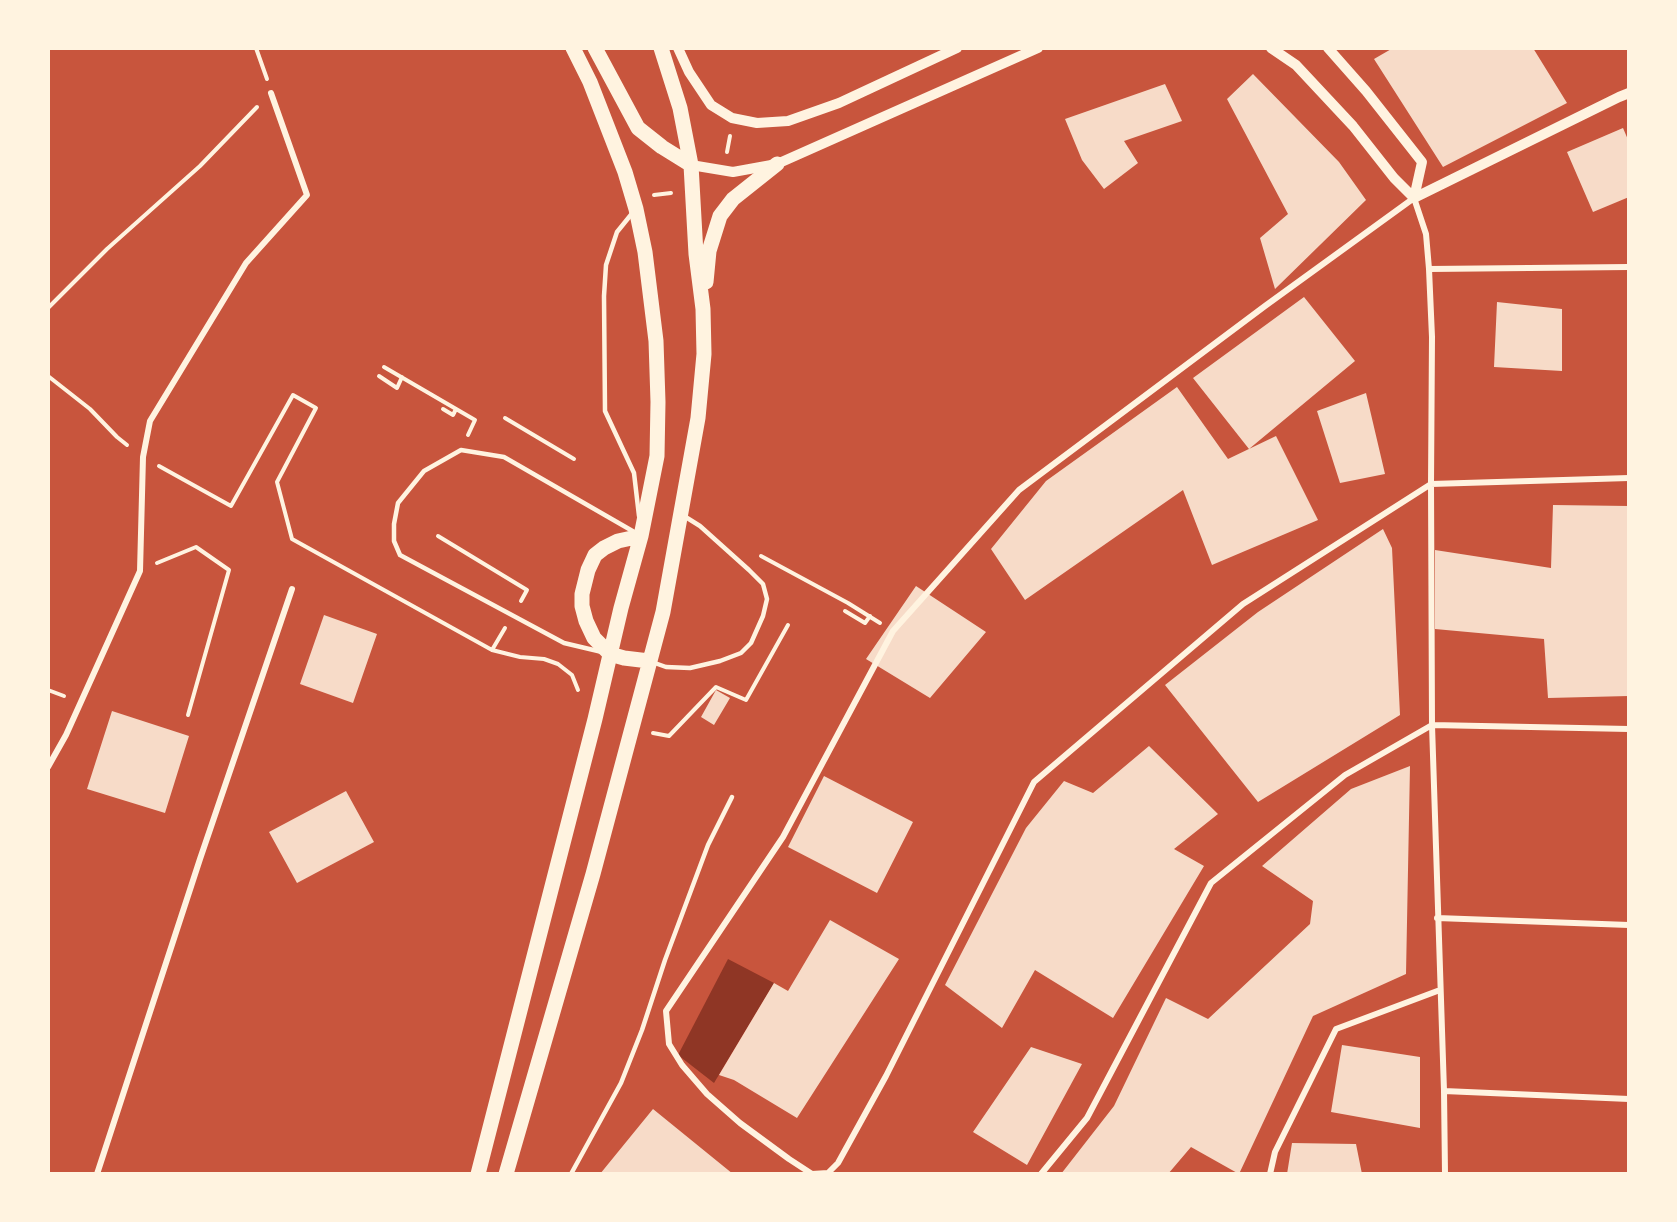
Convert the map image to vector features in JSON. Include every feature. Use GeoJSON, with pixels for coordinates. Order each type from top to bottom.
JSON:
{"type":"FeatureCollection","features":[{"type":"Feature","properties":{"kind":"main road"},"geometry":{"type":"LineString","coordinates":[[478,1174],[590,742],[641,536],[657,456],[656,341],[645,252],[625,172],[590,82],[573,48]]}},
{"type":"Feature","properties":{"kind":"main road"},"geometry":{"type":"LineString","coordinates":[[595,48],[638,128],[662,147],[691,165]]}},
{"type":"Feature","properties":{"kind":"main road"},"geometry":{"type":"LineString","coordinates":[[506,1174],[590,885],[663,612],[699,418],[704,354],[703,309],[696,254],[691,165],[680,108],[661,48]]}},
{"type":"Feature","properties":{"kind":"main road"},"geometry":{"type":"LineString","coordinates":[[703,309],[709,252],[720,216],[733,199],[777,164]]}},
{"type":"Feature","properties":{"kind":"main road"},"geometry":{"type":"LineString","coordinates":[[641,536],[618,541],[595,555],[586,577],[582,606],[594,638],[610,654],[649,661]]}},
{"type":"Feature","properties":{"kind":"street"},"geometry":{"type":"LineString","coordinates":[[678,48],[689,72],[711,105],[732,118],[757,123],[788,121],[839,103],[957,48]]}},
{"type":"Feature","properties":{"kind":"street"},"geometry":{"type":"LineString","coordinates":[[691,165],[733,172],[777,164],[1038,48]]}},
{"type":"Feature","properties":{"kind":"street"},"geometry":{"type":"LineString","coordinates":[[1271,48],[1296,65],[1353,126],[1394,178],[1414,198],[1426,234],[1432,337],[1432,724],[1445,1174]]}},
{"type":"Feature","properties":{"kind":"street"},"geometry":{"type":"LineString","coordinates":[[1328,48],[1366,90],[1422,162],[1414,198]]}},
{"type":"Feature","properties":{"kind":"street"},"geometry":{"type":"LineString","coordinates":[[48,767],[66,735],[140,571],[143,457],[150,421],[246,263],[307,195],[271,93]]}},
{"type":"Feature","properties":{"kind":"street"},"geometry":{"type":"LineString","coordinates":[[1629,93],[1414,198],[1019,489],[893,631],[783,837],[666,1011],[669,1044],[682,1065],[706,1095],[789,1160],[812,1174],[828,1173],[838,1163],[886,1076],[1034,782],[1243,604],[1431,484],[1629,478]]}},
{"type":"Feature","properties":{"kind":"street"},"geometry":{"type":"LineString","coordinates":[[1429,269],[1629,267]]}},
{"type":"Feature","properties":{"kind":"street"},"geometry":{"type":"LineString","coordinates":[[97,1174],[200,859],[292,589]]}},
{"type":"Feature","properties":{"kind":"street"},"geometry":{"type":"LineString","coordinates":[[1041,1174],[1087,1118],[1211,883],[1345,775],[1432,724],[1629,729]]}},
{"type":"Feature","properties":{"kind":"street"},"geometry":{"type":"LineString","coordinates":[[1437,918],[1629,925]]}},
{"type":"Feature","properties":{"kind":"street"},"geometry":{"type":"LineString","coordinates":[[1270,1174],[1275,1152],[1336,1029],[1440,990]]}},
{"type":"Feature","properties":{"kind":"street"},"geometry":{"type":"LineString","coordinates":[[1444,1091],[1629,1099]]}},
{"type":"Feature","properties":{"kind":"lane"},"geometry":{"type":"LineString","coordinates":[[636,209],[617,232],[606,265],[605,411],[633,473],[641,536]]}},
{"type":"Feature","properties":{"kind":"lane"},"geometry":{"type":"LineString","coordinates":[[610,654],[564,643],[400,555],[394,541],[394,524],[399,503],[424,471],[460,450],[504,457],[641,536]]}},
{"type":"Feature","properties":{"kind":"lane"},"geometry":{"type":"LineString","coordinates":[[649,661],[666,667],[690,668],[741,653],[751,643],[768,599],[763,584],[749,570],[700,526],[680,514]]}},
{"type":"Feature","properties":{"kind":"lane"},"geometry":{"type":"LineString","coordinates":[[571,1174],[621,1083],[708,845],[732,797]]}},
{"type":"Feature","properties":{"kind":"path"},"geometry":{"type":"LineString","coordinates":[[48,308],[107,249],[200,166],[271,93],[256,48]]}},
{"type":"Feature","properties":{"kind":"path"},"geometry":{"type":"LineString","coordinates":[[384,367],[475,420],[460,450]]}},
{"type":"Feature","properties":{"kind":"path"},"geometry":{"type":"LineString","coordinates":[[48,376],[90,409],[117,437]]}},
{"type":"Feature","properties":{"kind":"path"},"geometry":{"type":"LineString","coordinates":[[379,376],[397,388],[402,377]]}},
{"type":"Feature","properties":{"kind":"path"},"geometry":{"type":"LineString","coordinates":[[143,457],[231,506],[293,395],[316,408],[277,482],[292,539],[492,650]]}},
{"type":"Feature","properties":{"kind":"path"},"geometry":{"type":"LineString","coordinates":[[443,409],[453,415],[456,409]]}},
{"type":"Feature","properties":{"kind":"path"},"geometry":{"type":"LineString","coordinates":[[505,418],[574,459]]}},
{"type":"Feature","properties":{"kind":"path"},"geometry":{"type":"LineString","coordinates":[[438,537],[508,577]]}},
{"type":"Feature","properties":{"kind":"path"},"geometry":{"type":"LineString","coordinates":[[140,571],[196,547],[229,570],[188,715]]}},
{"type":"Feature","properties":{"kind":"path"},"geometry":{"type":"LineString","coordinates":[[772,562],[848,603],[893,631]]}},
{"type":"Feature","properties":{"kind":"path"},"geometry":{"type":"LineString","coordinates":[[845,611],[866,623],[870,616]]}},
{"type":"Feature","properties":{"kind":"path"},"geometry":{"type":"LineString","coordinates":[[754,685],[788,625]]}},
{"type":"Feature","properties":{"kind":"shaded area"},"geometry":{"type":"Polygon","coordinates":[[[728,959],[774,983],[714,1083],[678,1055],[728,959]]]}},
{"type":"Feature","properties":{"kind":"building"},"geometry":{"type":"Polygon","coordinates":[[[1393,48],[1533,48],[1567,103],[1443,167],[1374,59],[1393,48]]]}},
{"type":"Feature","properties":{"kind":"building"},"geometry":{"type":"Polygon","coordinates":[[[1253,74],[1339,162],[1366,200],[1275,289],[1260,238],[1288,214],[1227,99],[1253,74]]]}},
{"type":"Feature","properties":{"kind":"building"},"geometry":{"type":"Polygon","coordinates":[[[1165,84],[1182,121],[1124,141],[1138,163],[1104,189],[1082,160],[1065,119],[1165,84]]]}},
{"type":"Feature","properties":{"kind":"building"},"geometry":{"type":"Polygon","coordinates":[[[1623,128],[1629,142],[1629,197],[1593,212],[1567,152],[1623,128]]]}},
{"type":"Feature","properties":{"kind":"building"},"geometry":{"type":"Polygon","coordinates":[[[1304,297],[1355,361],[1249,449],[1193,378],[1304,297]]]}},
{"type":"Feature","properties":{"kind":"building"},"geometry":{"type":"Polygon","coordinates":[[[1497,302],[1562,309],[1562,371],[1494,367],[1497,302]]]}},
{"type":"Feature","properties":{"kind":"building"},"geometry":{"type":"Polygon","coordinates":[[[1177,387],[1228,459],[1276,436],[1318,520],[1212,565],[1183,490],[1025,600],[991,549],[1046,481],[1177,387]]]}},
{"type":"Feature","properties":{"kind":"building"},"geometry":{"type":"Polygon","coordinates":[[[1366,393],[1385,474],[1340,483],[1317,411],[1366,393]]]}},
{"type":"Feature","properties":{"kind":"building"},"geometry":{"type":"Polygon","coordinates":[[[1553,505],[1629,506],[1629,696],[1548,698],[1544,639],[1435,629],[1435,550],[1551,568],[1553,505]]]}},
{"type":"Feature","properties":{"kind":"building"},"geometry":{"type":"Polygon","coordinates":[[[1383,529],[1392,548],[1400,715],[1258,802],[1165,685],[1258,612],[1383,529]]]}},
{"type":"Feature","properties":{"kind":"building"},"geometry":{"type":"Polygon","coordinates":[[[916,586],[986,632],[930,698],[866,659],[916,586]]]}},
{"type":"Feature","properties":{"kind":"building"},"geometry":{"type":"Polygon","coordinates":[[[324,615],[377,634],[353,703],[300,684],[324,615]]]}},
{"type":"Feature","properties":{"kind":"building"},"geometry":{"type":"Polygon","coordinates":[[[716,690],[730,698],[714,725],[701,717],[716,690]]]}},
{"type":"Feature","properties":{"kind":"building"},"geometry":{"type":"Polygon","coordinates":[[[112,711],[189,736],[165,813],[87,789],[112,711]]]}},
{"type":"Feature","properties":{"kind":"building"},"geometry":{"type":"Polygon","coordinates":[[[1149,746],[1218,814],[1174,849],[1204,866],[1113,1018],[1035,970],[1002,1028],[945,985],[1026,828],[1064,781],[1093,793],[1149,746]]]}},
{"type":"Feature","properties":{"kind":"building"},"geometry":{"type":"Polygon","coordinates":[[[1410,766],[1406,974],[1313,1016],[1239,1174],[1191,1147],[1168,1174],[1061,1174],[1114,1106],[1166,998],[1208,1019],[1310,924],[1313,901],[1262,866],[1351,789],[1410,766]]]}},
{"type":"Feature","properties":{"kind":"building"},"geometry":{"type":"Polygon","coordinates":[[[824,776],[913,822],[877,893],[788,847],[824,776]]]}},
{"type":"Feature","properties":{"kind":"building"},"geometry":{"type":"Polygon","coordinates":[[[346,791],[374,842],[297,883],[269,832],[346,791]]]}},
{"type":"Feature","properties":{"kind":"building"},"geometry":{"type":"Polygon","coordinates":[[[830,920],[899,959],[797,1118],[734,1080],[719,1075],[774,983],[788,991],[830,920]]]}},
{"type":"Feature","properties":{"kind":"building"},"geometry":{"type":"Polygon","coordinates":[[[1342,1045],[1420,1057],[1420,1128],[1331,1112],[1342,1045]]]}},
{"type":"Feature","properties":{"kind":"building"},"geometry":{"type":"Polygon","coordinates":[[[1031,1047],[1082,1064],[1027,1165],[973,1132],[1031,1047]]]}},
{"type":"Feature","properties":{"kind":"building"},"geometry":{"type":"Polygon","coordinates":[[[653,1109],[733,1174],[600,1174],[653,1109]]]}},
{"type":"Feature","properties":{"kind":"building"},"geometry":{"type":"Polygon","coordinates":[[[1292,1143],[1356,1144],[1362,1174],[1287,1174],[1292,1143]]]}}]}
